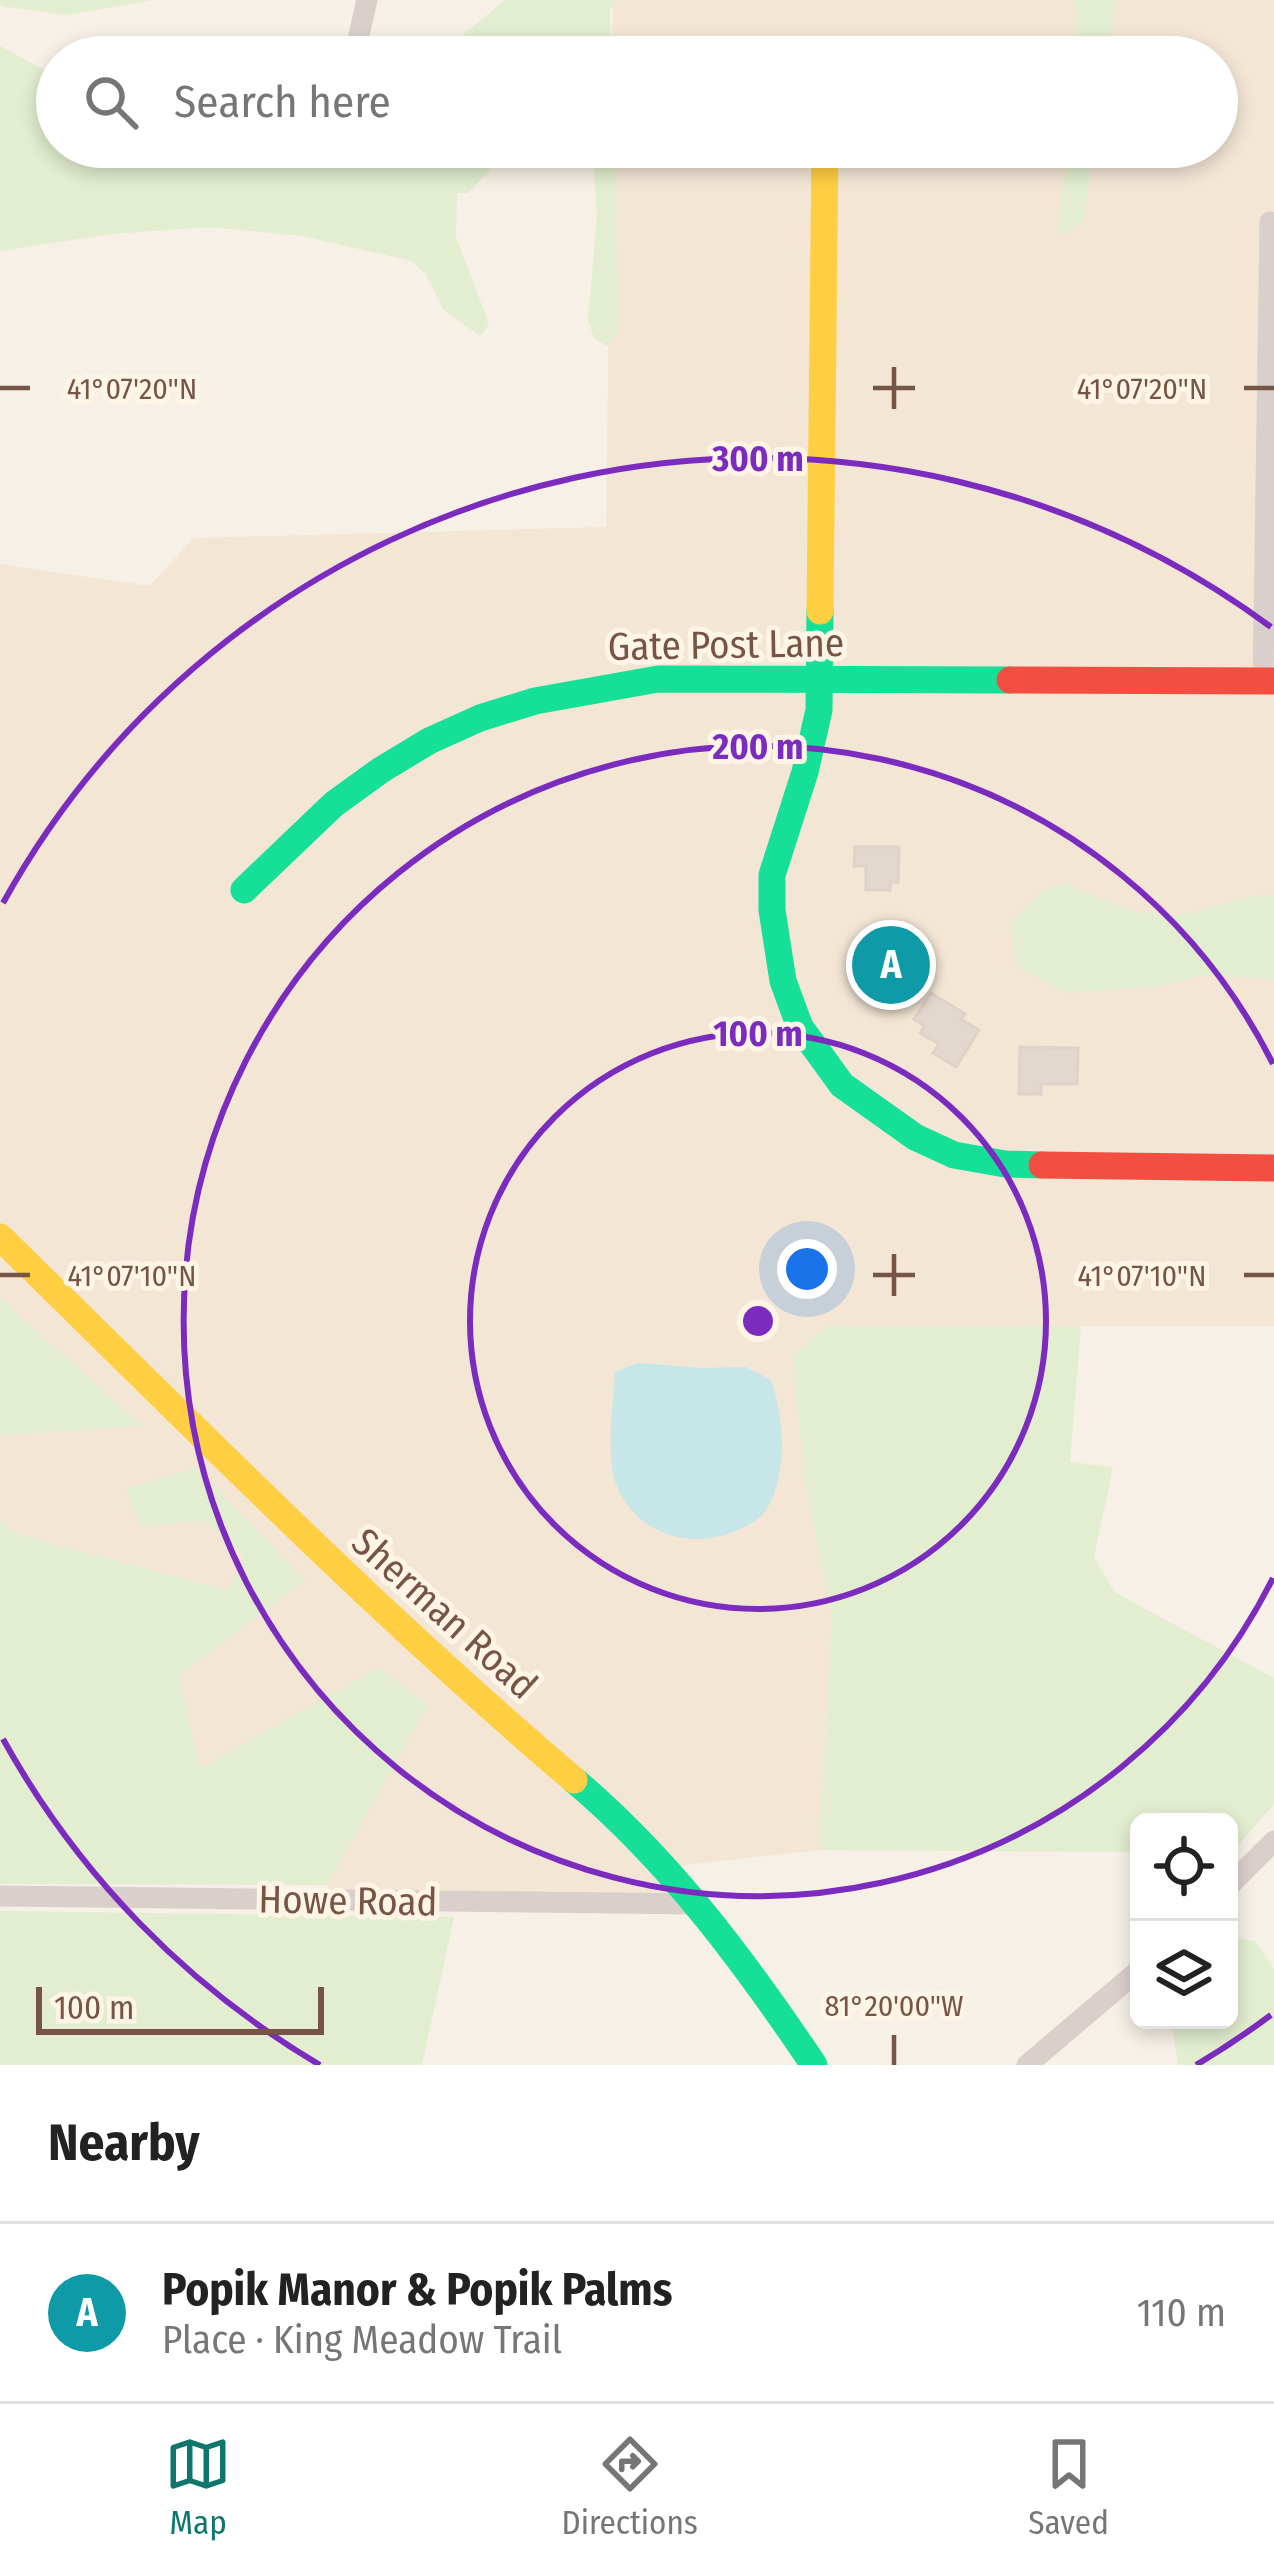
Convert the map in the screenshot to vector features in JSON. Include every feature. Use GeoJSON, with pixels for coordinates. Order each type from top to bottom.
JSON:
{"type":"FeatureCollection","features":[{"type":"Feature","properties":{"kind":"street"},"geometry":{"type":"LineString","coordinates":[[359,36],[367,0]]}},
{"type":"Feature","properties":{"kind":"street"},"geometry":{"type":"LineString","coordinates":[[825,168],[819,710],[805,772],[778,849],[772,910],[783,981],[800,1028],[842,1085],[915,1137],[954,1155],[1005,1164],[1274,1168]]}},
{"type":"Feature","properties":{"kind":"street"},"geometry":{"type":"LineString","coordinates":[[1269,681],[1270,222]]}},
{"type":"Feature","properties":{"kind":"street","name":"Gate Post Lane"},"geometry":{"type":"LineString","coordinates":[[244,890],[284,847],[378,768],[450,730],[532,698],[658,679],[1269,681]]}},
{"type":"Feature","properties":{"kind":"street","name":"Sherman Road"},"geometry":{"type":"LineString","coordinates":[[0,1238],[350,1580],[481,1701],[618,1817],[668,1867],[764,1990],[814,2065]]}},
{"type":"Feature","properties":{"kind":"street"},"geometry":{"type":"LineString","coordinates":[[1238,1877],[1274,1841]]}},
{"type":"Feature","properties":{"kind":"street","name":"Howe Road"},"geometry":{"type":"LineString","coordinates":[[0,1896],[697,1904]]}},
{"type":"Feature","properties":{"kind":"street"},"geometry":{"type":"LineString","coordinates":[[1027,2065],[1130,1978]]}},
{"type":"Feature","properties":{"kind":"shaded area"},"geometry":{"type":"Polygon","coordinates":[[[613,0],[1274,0],[1274,1326],[828,1326],[792,1355],[805,1482],[832,1619],[819,1850],[668,1867],[697,1904],[328,1900],[327,1885],[428,1705],[378,1668],[200,1769],[178,1678],[304,1580],[203,1520],[245,1559],[228,1590],[17,1534],[0,1520],[0,1435],[142,1425],[0,1298],[0,564],[149,586],[194,538],[606,527],[611,168],[1238,168],[1238,36],[612,36],[613,0]]]}},
{"type":"Feature","properties":{"kind":"green space"},"geometry":{"type":"Polygon","coordinates":[[[0,0],[153,0],[67,15],[8,7],[0,5],[0,0]]]}},
{"type":"Feature","properties":{"kind":"green space"},"geometry":{"type":"Polygon","coordinates":[[[505,0],[615,0],[611,36],[461,36],[505,0]]]}},
{"type":"Feature","properties":{"kind":"green space"},"geometry":{"type":"Polygon","coordinates":[[[1072,0],[1115,0],[1110,36],[1076,36],[1077,11],[1072,0]]]}},
{"type":"Feature","properties":{"kind":"green space"},"geometry":{"type":"Polygon","coordinates":[[[0,46],[36,66],[36,168],[492,168],[468,193],[457,193],[456,237],[489,324],[480,336],[443,309],[426,275],[412,261],[302,236],[209,227],[111,234],[0,251],[0,46]]]}},
{"type":"Feature","properties":{"kind":"green space"},"geometry":{"type":"Polygon","coordinates":[[[594,168],[614,168],[618,333],[607,346],[594,338],[588,320],[597,216],[594,168]]]}},
{"type":"Feature","properties":{"kind":"green space"},"geometry":{"type":"Polygon","coordinates":[[[1065,168],[1091,168],[1084,220],[1067,235],[1058,230],[1065,168]]]}},
{"type":"Feature","properties":{"kind":"green space"},"geometry":{"type":"Polygon","coordinates":[[[1067,883],[1157,915],[1274,895],[1274,980],[1207,974],[1160,986],[1065,993],[1016,966],[1011,921],[1041,891],[1067,883]]]}},
{"type":"Feature","properties":{"kind":"green space"},"geometry":{"type":"Polygon","coordinates":[[[0,1298],[143,1426],[0,1435],[0,1298]]]}},
{"type":"Feature","properties":{"kind":"green space"},"geometry":{"type":"Polygon","coordinates":[[[828,1326],[1081,1326],[1070,1462],[1113,1467],[1094,1557],[1114,1592],[1274,1678],[1274,1804],[1238,1846],[1238,1813],[1130,1813],[1130,1852],[819,1850],[832,1619],[805,1482],[792,1355],[828,1326]]]}},
{"type":"Feature","properties":{"kind":"green space"},"geometry":{"type":"Polygon","coordinates":[[[196,1468],[305,1580],[179,1677],[200,1768],[379,1667],[428,1706],[327,1885],[0,1884],[0,1520],[17,1534],[227,1590],[245,1558],[203,1520],[140,1527],[126,1489],[196,1468]]]}},
{"type":"Feature","properties":{"kind":"green space"},"geometry":{"type":"Polygon","coordinates":[[[0,1911],[454,1917],[422,2065],[0,2065],[0,1911]]]}},
{"type":"Feature","properties":{"kind":"green space"},"geometry":{"type":"Polygon","coordinates":[[[1238,1938],[1255,1941],[1274,1969],[1274,2065],[1178,2065],[1172,2029],[1238,2029],[1238,1938]]]}},
{"type":"Feature","properties":{"kind":"water"},"geometry":{"type":"Polygon","coordinates":[[[637,1363],[746,1367],[771,1380],[779,1410],[781,1461],[774,1493],[757,1520],[713,1538],[679,1537],[648,1524],[624,1500],[611,1459],[615,1372],[637,1363]]]}},
{"type":"Feature","properties":{"kind":"building"},"geometry":{"type":"Polygon","coordinates":[[[855,847],[899,847],[898,882],[890,882],[890,890],[866,890],[866,866],[854,866],[855,847]]]}},
{"type":"Feature","properties":{"kind":"building"},"geometry":{"type":"Polygon","coordinates":[[[892,931],[919,983],[888,998],[871,964],[864,967],[855,950],[892,931]]]}},
{"type":"Feature","properties":{"kind":"building"},"geometry":{"type":"Polygon","coordinates":[[[931,993],[965,1014],[961,1019],[979,1030],[956,1067],[933,1053],[939,1044],[920,1033],[925,1026],[914,1019],[931,993]]]}},
{"type":"Feature","properties":{"kind":"building"},"geometry":{"type":"Polygon","coordinates":[[[1020,1047],[1078,1048],[1077,1084],[1041,1084],[1041,1094],[1019,1094],[1020,1047]]]}},
{"type":"Feature","properties":{"kind":"traffic: fast"},"geometry":{"type":"LineString","coordinates":[[820,611],[819,710],[772,875],[772,910],[783,981],[800,1027],[842,1085],[915,1137],[954,1155],[1042,1165]]}},
{"type":"Feature","properties":{"kind":"traffic: fast"},"geometry":{"type":"LineString","coordinates":[[244,890],[334,804],[381,770],[480,718],[535,701],[658,679],[1010,680]]}},
{"type":"Feature","properties":{"kind":"traffic: fast"},"geometry":{"type":"LineString","coordinates":[[574,1780],[674,1878],[814,2065]]}},
{"type":"Feature","properties":{"kind":"traffic: slow"},"geometry":{"type":"LineString","coordinates":[[820,611],[825,168]]}},
{"type":"Feature","properties":{"kind":"traffic: slow"},"geometry":{"type":"LineString","coordinates":[[0,1237],[354,1582],[574,1780]]}},
{"type":"Feature","properties":{"kind":"traffic: jam"},"geometry":{"type":"LineString","coordinates":[[1010,680],[1274,681]]}},
{"type":"Feature","properties":{"kind":"traffic: jam"},"geometry":{"type":"LineString","coordinates":[[1042,1165],[1274,1168]]}},
{"type":"Feature","properties":{"kind":"place","name":"Popik Manor & Popik Palms"},"geometry":{"type":"Point","coordinates":[891,965]}}]}
